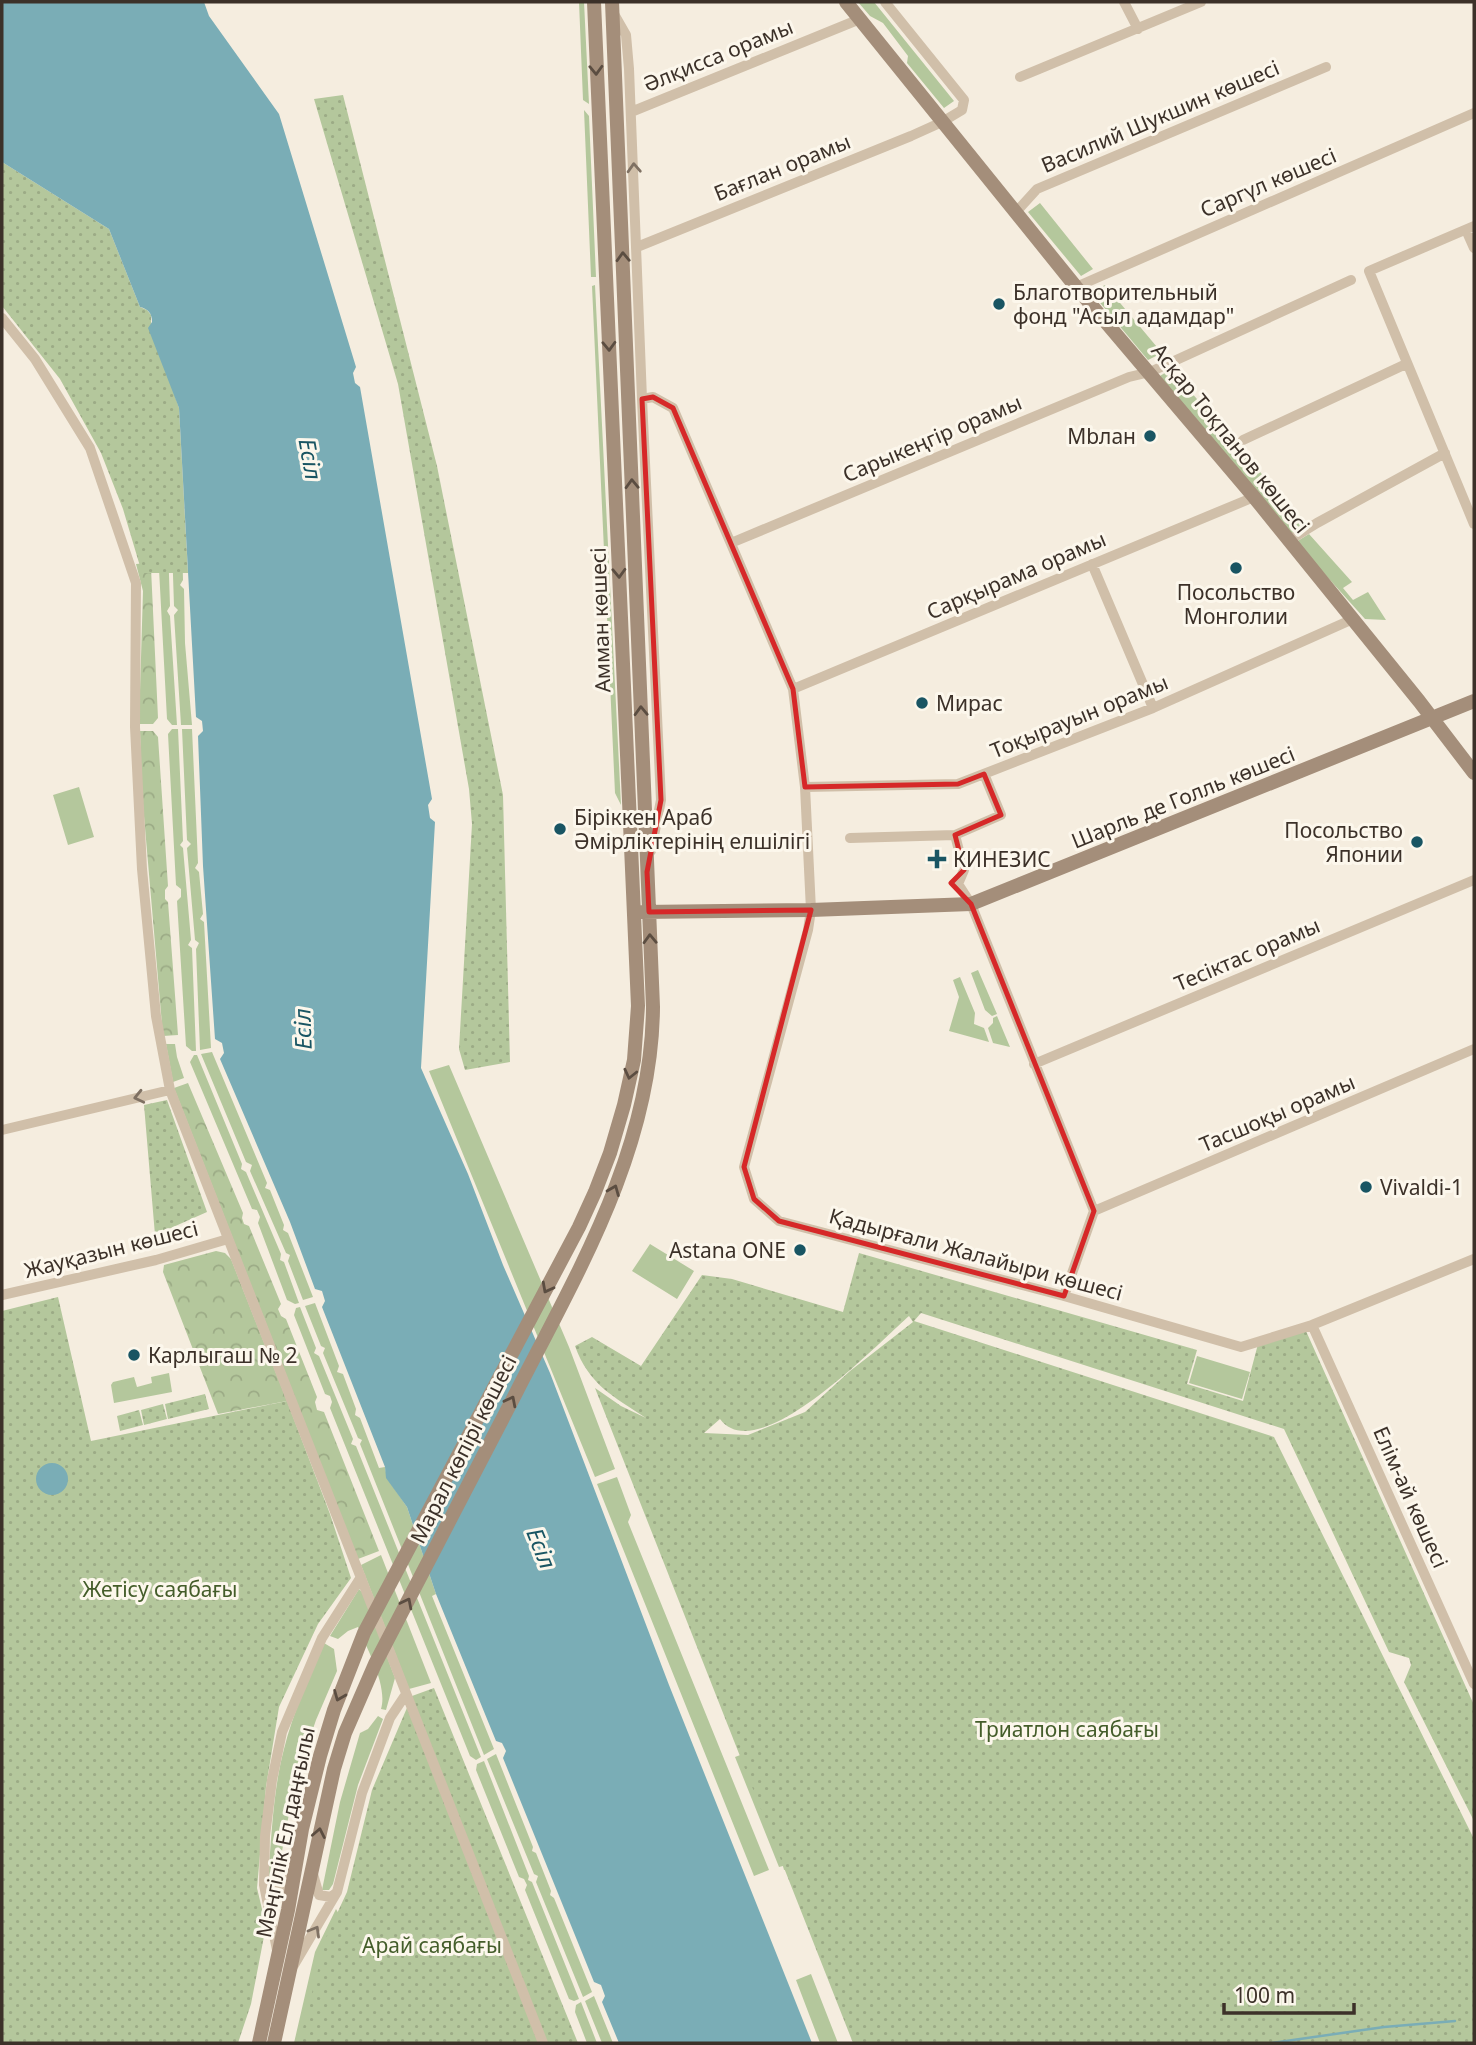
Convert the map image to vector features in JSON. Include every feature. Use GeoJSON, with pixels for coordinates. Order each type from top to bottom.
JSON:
{"type":"FeatureCollection","features":[{"type":"Feature","properties":{"kind":"main road","name":"Амман көшесі"},"geometry":{"type":"LineString","coordinates":[[579,1227],[610,1153],[634,1060],[638,1006],[594,2]]}},
{"type":"Feature","properties":{"kind":"main road","name":"Асқар Тоқпанов көшесі"},"geometry":{"type":"LineString","coordinates":[[846,2],[1076,287],[1254,497],[1474,773]]}},
{"type":"Feature","properties":{"kind":"main road","name":"Амман көшесі"},"geometry":{"type":"LineString","coordinates":[[588,1253],[628,1154],[647,1082],[653,1040],[613,7]]}},
{"type":"Feature","properties":{"kind":"main road","name":"Шарль де Голль көшесі"},"geometry":{"type":"LineString","coordinates":[[633,912],[811,910],[971,904],[1474,701]]}},
{"type":"Feature","properties":{"kind":"main road","name":"Марал көпірі көшесі"},"geometry":{"type":"LineString","coordinates":[[364,1633],[579,1227]]}},
{"type":"Feature","properties":{"kind":"main road","name":"Марал көпірі көшесі"},"geometry":{"type":"LineString","coordinates":[[375,1664],[588,1253]]}},
{"type":"Feature","properties":{"kind":"main road","name":"Мәңгілік Ел даңғылы"},"geometry":{"type":"LineString","coordinates":[[259,2043],[279,1957],[302,1829],[320,1756],[334,1710],[364,1633]]}},
{"type":"Feature","properties":{"kind":"main road","name":"Мәңгілік Ел даңғылы"},"geometry":{"type":"LineString","coordinates":[[274,2043],[334,1769],[345,1733],[375,1664]]}},
{"type":"Feature","properties":{"kind":"main road"},"geometry":{"type":"LineString","coordinates":[[282,2043],[289,1975]]}},
{"type":"Feature","properties":{"kind":"main road"},"geometry":{"type":"LineString","coordinates":[[248,2043],[272,1986]]}},
{"type":"Feature","properties":{"kind":"street"},"geometry":{"type":"LineString","coordinates":[[885,2],[964,100],[962,110],[942,122]]}},
{"type":"Feature","properties":{"kind":"street"},"geometry":{"type":"LineString","coordinates":[[1124,2],[1138,29]]}},
{"type":"Feature","properties":{"kind":"street"},"geometry":{"type":"LineString","coordinates":[[1020,78],[1201,2]]}},
{"type":"Feature","properties":{"kind":"street","name":"Амман көшесі"},"geometry":{"type":"LineString","coordinates":[[613,7],[626,35],[631,112],[662,800],[647,872]]}},
{"type":"Feature","properties":{"kind":"street","name":"Әлқисса орамы"},"geometry":{"type":"LineString","coordinates":[[631,112],[860,19]]}},
{"type":"Feature","properties":{"kind":"street","name":"Василий Шукшин көшесі"},"geometry":{"type":"LineString","coordinates":[[1017,211],[1037,189],[1326,67]]}},
{"type":"Feature","properties":{"kind":"street","name":"Саргүл көшесі"},"geometry":{"type":"LineString","coordinates":[[1076,287],[1474,113]]}},
{"type":"Feature","properties":{"kind":"street","name":"Бағлан орамы"},"geometry":{"type":"LineString","coordinates":[[637,247],[942,122]]}},
{"type":"Feature","properties":{"kind":"street"},"geometry":{"type":"LineString","coordinates":[[1474,248],[1470,228],[1369,271],[1474,524]]}},
{"type":"Feature","properties":{"kind":"street","name":"Сарыкеңгір орамы"},"geometry":{"type":"LineString","coordinates":[[731,542],[1129,377],[1150,372],[1351,280]]}},
{"type":"Feature","properties":{"kind":"street"},"geometry":{"type":"LineString","coordinates":[[2,318],[35,359],[90,448],[136,583],[135,727],[142,869],[156,1016],[170,1090],[543,2043]]}},
{"type":"Feature","properties":{"kind":"street"},"geometry":{"type":"LineString","coordinates":[[1243,440],[1406,364]]}},
{"type":"Feature","properties":{"kind":"street","name":"Қадырғали Жалайыри көшесі"},"geometry":{"type":"LineString","coordinates":[[642,399],[653,397],[673,408],[793,689],[805,787],[811,910],[808,930],[744,1167],[754,1199],[779,1221],[1064,1296],[1241,1347],[1312,1325],[1474,1259]]}},
{"type":"Feature","properties":{"kind":"street"},"geometry":{"type":"LineString","coordinates":[[1288,541],[1445,453]]}},
{"type":"Feature","properties":{"kind":"street","name":"Сарқырама орамы"},"geometry":{"type":"LineString","coordinates":[[793,689],[1254,497]]}},
{"type":"Feature","properties":{"kind":"street"},"geometry":{"type":"LineString","coordinates":[[1092,564],[1153,708]]}},
{"type":"Feature","properties":{"kind":"street","name":"Тоқырауын орамы"},"geometry":{"type":"LineString","coordinates":[[805,787],[958,784],[1153,708],[1353,619]]}},
{"type":"Feature","properties":{"kind":"street"},"geometry":{"type":"LineString","coordinates":[[850,838],[955,835],[1001,815],[984,774]]}},
{"type":"Feature","properties":{"kind":"street"},"geometry":{"type":"LineString","coordinates":[[955,835],[964,870],[958,884],[971,904],[1094,1211],[1064,1296]]}},
{"type":"Feature","properties":{"kind":"street","name":"Тесіктас орамы"},"geometry":{"type":"LineString","coordinates":[[1034,1064],[1474,880]]}},
{"type":"Feature","properties":{"kind":"street","name":"Тасшоқы орамы"},"geometry":{"type":"LineString","coordinates":[[1094,1211],[1474,1049]]}},
{"type":"Feature","properties":{"kind":"street"},"geometry":{"type":"LineString","coordinates":[[2,1130],[170,1090]]}},
{"type":"Feature","properties":{"kind":"street","name":"Жауқазын көшесі"},"geometry":{"type":"LineString","coordinates":[[2,1295],[156,1260],[228,1239]]}},
{"type":"Feature","properties":{"kind":"street","name":"Елім-ай көшесі"},"geometry":{"type":"LineString","coordinates":[[1312,1325],[1474,1684]]}},
{"type":"Feature","properties":{"kind":"street"},"geometry":{"type":"LineString","coordinates":[[279,1957],[264,1885],[265,1836],[272,1780],[282,1732],[321,1638],[361,1577]]}},
{"type":"Feature","properties":{"kind":"street"},"geometry":{"type":"LineString","coordinates":[[289,1975],[337,1892],[362,1793],[390,1718],[406,1694]]}},
{"type":"Feature","properties":{"kind":"street"},"geometry":{"type":"LineString","coordinates":[[312,1868],[319,1895],[331,1897],[337,1892]]}},
{"type":"Feature","properties":{"kind":"street"},"geometry":{"type":"LineString","coordinates":[[264,1885],[269,1890],[278,1891],[295,1872]]}},
{"type":"Feature","properties":{"kind":"highlighted area"},"geometry":{"type":"Polygon","coordinates":[[[653,397],[673,408],[793,689],[805,787],[958,784],[984,774],[1001,815],[955,835],[964,870],[951,883],[971,904],[1094,1211],[1064,1296],[779,1221],[754,1199],[744,1167],[811,910],[649,912],[647,872],[661,800],[642,399],[653,397]]]}},
{"type":"Feature","properties":{"kind":"green space"},"geometry":{"type":"Polygon","coordinates":[[[579,2],[584,2],[589,104],[583,100],[579,2]]]}},
{"type":"Feature","properties":{"kind":"green space"},"geometry":{"type":"Polygon","coordinates":[[[858,2],[874,2],[954,101],[944,108],[907,63],[908,56],[883,23],[870,16],[858,2]]]}},
{"type":"Feature","properties":{"kind":"green space"},"geometry":{"type":"Polygon","coordinates":[[[343,95],[437,466],[503,795],[510,1062],[465,1070],[459,1049],[472,824],[469,789],[398,384],[314,99],[343,95]]]}},
{"type":"Feature","properties":{"kind":"green space"},"geometry":{"type":"Polygon","coordinates":[[[584,110],[589,116],[596,277],[591,277],[584,110]]]}},
{"type":"Feature","properties":{"kind":"green space"},"geometry":{"type":"Polygon","coordinates":[[[2,162],[109,229],[140,307],[151,315],[151,325],[179,408],[188,573],[142,573],[123,509],[101,453],[60,379],[2,306],[2,162]]]}},
{"type":"Feature","properties":{"kind":"green space"},"geometry":{"type":"Polygon","coordinates":[[[1040,203],[1093,269],[1081,276],[1028,212],[1040,203]]]}},
{"type":"Feature","properties":{"kind":"green space"},"geometry":{"type":"Polygon","coordinates":[[[595,285],[621,805],[615,793],[592,286],[595,285]]]}},
{"type":"Feature","properties":{"kind":"green space"},"geometry":{"type":"Polygon","coordinates":[[[1105,285],[1162,353],[1148,360],[1091,292],[1105,285]]]}},
{"type":"Feature","properties":{"kind":"green space"},"geometry":{"type":"Polygon","coordinates":[[[1171,369],[1305,524],[1290,535],[1160,376],[1171,369]]]}},
{"type":"Feature","properties":{"kind":"green space"},"geometry":{"type":"Polygon","coordinates":[[[167,514],[170,606],[167,611],[170,616],[177,725],[172,725],[167,719],[159,569],[167,514]]]}},
{"type":"Feature","properties":{"kind":"green space"},"geometry":{"type":"Polygon","coordinates":[[[171,514],[182,541],[183,580],[180,585],[184,589],[185,643],[192,725],[181,725],[174,615],[178,610],[174,606],[171,514]]]}},
{"type":"Feature","properties":{"kind":"green space"},"geometry":{"type":"Polygon","coordinates":[[[1309,534],[1352,582],[1343,588],[1353,600],[1368,592],[1386,620],[1365,619],[1296,542],[1309,534]]]}},
{"type":"Feature","properties":{"kind":"green space"},"geometry":{"type":"Polygon","coordinates":[[[147,563],[151,568],[158,718],[153,724],[139,724],[143,591],[136,564],[147,563]]]}},
{"type":"Feature","properties":{"kind":"green space"},"geometry":{"type":"Polygon","coordinates":[[[172,729],[178,729],[183,841],[180,845],[183,848],[191,940],[188,945],[192,948],[196,1051],[186,1046],[177,901],[181,897],[181,889],[176,885],[168,734],[172,729]]]}},
{"type":"Feature","properties":{"kind":"green space"},"geometry":{"type":"Polygon","coordinates":[[[182,729],[192,729],[198,863],[195,868],[199,872],[203,914],[200,919],[204,922],[211,1048],[200,1050],[196,949],[199,943],[195,940],[187,848],[191,844],[187,840],[182,729]]]}},
{"type":"Feature","properties":{"kind":"green space"},"geometry":{"type":"Polygon","coordinates":[[[140,731],[153,731],[158,737],[168,886],[165,899],[168,902],[178,1035],[163,1036],[142,793],[140,731]]]}},
{"type":"Feature","properties":{"kind":"green space"},"geometry":{"type":"Polygon","coordinates":[[[79,787],[94,837],[68,845],[53,795],[79,787]]]}},
{"type":"Feature","properties":{"kind":"green space"},"geometry":{"type":"Polygon","coordinates":[[[978,970],[997,1014],[992,1016],[985,1010],[971,973],[978,970]]]}},
{"type":"Feature","properties":{"kind":"green space"},"geometry":{"type":"Polygon","coordinates":[[[960,977],[975,1013],[974,1024],[984,1028],[989,1042],[949,1031],[959,997],[953,980],[960,977]]]}},
{"type":"Feature","properties":{"kind":"green space"},"geometry":{"type":"Polygon","coordinates":[[[997,1016],[1010,1047],[993,1043],[988,1028],[997,1016]]]}},
{"type":"Feature","properties":{"kind":"green space"},"geometry":{"type":"Polygon","coordinates":[[[166,1044],[175,1044],[184,1078],[173,1082],[166,1044]]]}},
{"type":"Feature","properties":{"kind":"green space"},"geometry":{"type":"Polygon","coordinates":[[[212,1052],[267,1183],[265,1188],[270,1190],[284,1225],[283,1230],[288,1233],[313,1297],[303,1300],[288,1261],[290,1255],[286,1253],[250,1171],[252,1165],[246,1162],[201,1054],[212,1052]]]}},
{"type":"Feature","properties":{"kind":"green space"},"geometry":{"type":"Polygon","coordinates":[[[194,1055],[197,1055],[242,1164],[241,1169],[246,1172],[299,1303],[287,1300],[258,1223],[260,1217],[257,1210],[252,1209],[190,1062],[194,1055]]]}},
{"type":"Feature","properties":{"kind":"green space"},"geometry":{"type":"Polygon","coordinates":[[[449,1065],[569,1347],[615,1469],[595,1477],[429,1071],[449,1065]]]}},
{"type":"Feature","properties":{"kind":"green space"},"geometry":{"type":"Polygon","coordinates":[[[188,1083],[243,1213],[244,1224],[249,1226],[281,1304],[278,1309],[286,1319],[317,1397],[317,1410],[324,1412],[379,1551],[358,1559],[174,1088],[188,1083]]]}},
{"type":"Feature","properties":{"kind":"green space"},"geometry":{"type":"Polygon","coordinates":[[[167,1100],[207,1212],[155,1235],[144,1105],[167,1100]]]}},
{"type":"Feature","properties":{"kind":"green space"},"geometry":{"type":"Polygon","coordinates":[[[650,1244],[694,1271],[677,1299],[632,1271],[650,1244]]]}},
{"type":"Feature","properties":{"kind":"green space"},"geometry":{"type":"Polygon","coordinates":[[[216,1251],[225,1253],[231,1259],[287,1401],[218,1414],[163,1272],[164,1265],[216,1251]]]}},
{"type":"Feature","properties":{"kind":"green space","name":"Триатлон саябағы"},"geometry":{"type":"Polygon","coordinates":[[[859,1253],[1197,1350],[1187,1384],[1243,1401],[1258,1344],[1306,1331],[1474,1705],[1474,1821],[1404,1682],[1411,1665],[1409,1658],[1389,1652],[1284,1429],[921,1313],[914,1321],[1274,1437],[1474,1839],[1474,2043],[853,2043],[595,1388],[621,1406],[646,1418],[595,1380],[587,1371],[575,1346],[592,1337],[641,1366],[702,1275],[732,1279],[843,1312],[859,1253]],[[909,1316],[846,1374],[788,1416],[761,1428],[738,1430],[720,1419],[704,1433],[748,1435],[805,1412],[850,1371],[913,1322],[909,1316]]]}},
{"type":"Feature","properties":{"kind":"green space","name":"Жетісу саябағы"},"geometry":{"type":"Polygon","coordinates":[[[58,1297],[91,1441],[287,1401],[351,1578],[318,1624],[279,1707],[266,1787],[257,1888],[266,1926],[251,2004],[238,2043],[2,2043],[2,1311],[58,1297]]]}},
{"type":"Feature","properties":{"kind":"green space"},"geometry":{"type":"Polygon","coordinates":[[[315,1303],[339,1366],[337,1372],[343,1374],[356,1409],[355,1415],[360,1418],[379,1468],[385,1467],[387,1478],[407,1507],[436,1594],[432,1596],[494,1749],[484,1755],[360,1444],[362,1440],[358,1438],[323,1353],[325,1348],[321,1346],[305,1306],[315,1303]]]}},
{"type":"Feature","properties":{"kind":"green space"},"geometry":{"type":"Polygon","coordinates":[[[300,1307],[316,1348],[314,1353],[319,1356],[353,1439],[351,1444],[356,1446],[481,1757],[476,1760],[470,1756],[330,1408],[330,1396],[325,1394],[294,1315],[296,1308],[300,1307]]]}},
{"type":"Feature","properties":{"kind":"green space"},"geometry":{"type":"Polygon","coordinates":[[[1197,1356],[1250,1372],[1242,1399],[1189,1383],[1197,1356]]]}},
{"type":"Feature","properties":{"kind":"green space"},"geometry":{"type":"Polygon","coordinates":[[[169,1373],[172,1392],[114,1403],[111,1385],[113,1382],[134,1377],[137,1387],[152,1383],[151,1377],[169,1373]]]}},
{"type":"Feature","properties":{"kind":"green space"},"geometry":{"type":"Polygon","coordinates":[[[205,1394],[209,1409],[168,1419],[165,1404],[205,1394]]]}},
{"type":"Feature","properties":{"kind":"green space"},"geometry":{"type":"Polygon","coordinates":[[[163,1404],[167,1419],[144,1425],[141,1410],[163,1404]]]}},
{"type":"Feature","properties":{"kind":"green space"},"geometry":{"type":"Polygon","coordinates":[[[139,1410],[143,1425],[120,1431],[117,1416],[139,1410]]]}},
{"type":"Feature","properties":{"kind":"green space"},"geometry":{"type":"Polygon","coordinates":[[[617,1477],[631,1515],[628,1522],[769,1870],[754,1876],[597,1484],[617,1477]]]}},
{"type":"Feature","properties":{"kind":"green space"},"geometry":{"type":"Polygon","coordinates":[[[381,1555],[431,1683],[409,1689],[361,1565],[381,1555]]]}},
{"type":"Feature","properties":{"kind":"green space"},"geometry":{"type":"Polygon","coordinates":[[[359,1589],[363,1593],[395,1678],[386,1710],[381,1709],[382,1690],[379,1679],[358,1627],[338,1639],[330,1636],[359,1589]]]}},
{"type":"Feature","properties":{"kind":"green space"},"geometry":{"type":"Polygon","coordinates":[[[324,1643],[334,1649],[337,1671],[316,1720],[295,1782],[276,1883],[270,1882],[268,1877],[272,1828],[280,1765],[297,1708],[324,1643]]]}},
{"type":"Feature","properties":{"kind":"green space","name":"Арай саябағы"},"geometry":{"type":"Polygon","coordinates":[[[434,1688],[578,2043],[299,2043],[327,1935],[347,1892],[372,1790],[412,1696],[434,1688]]]}},
{"type":"Feature","properties":{"kind":"green space"},"geometry":{"type":"Polygon","coordinates":[[[378,1716],[383,1719],[358,1785],[333,1884],[329,1890],[322,1890],[340,1802],[360,1733],[368,1729],[378,1716]]]}},
{"type":"Feature","properties":{"kind":"green space"},"geometry":{"type":"Polygon","coordinates":[[[496,1754],[533,1847],[532,1851],[536,1853],[551,1891],[550,1895],[554,1898],[592,1992],[583,1997],[536,1882],[538,1876],[534,1874],[487,1759],[496,1754]]]}},
{"type":"Feature","properties":{"kind":"green space"},"geometry":{"type":"Polygon","coordinates":[[[743,1754],[788,1869],[779,1867],[735,1757],[743,1754]]]}},
{"type":"Feature","properties":{"kind":"green space"},"geometry":{"type":"Polygon","coordinates":[[[484,1761],[529,1876],[528,1880],[532,1882],[579,1999],[574,2001],[569,1999],[525,1890],[527,1885],[524,1879],[519,1877],[476,1770],[477,1764],[484,1761]]]}},
{"type":"Feature","properties":{"kind":"green space"},"geometry":{"type":"Polygon","coordinates":[[[336,1909],[340,1916],[311,2043],[294,2043],[315,1952],[336,1909]]]}},
{"type":"Feature","properties":{"kind":"green space"},"geometry":{"type":"Polygon","coordinates":[[[811,1974],[838,2043],[820,2043],[796,1980],[811,1974]]]}},
{"type":"Feature","properties":{"kind":"green space"},"geometry":{"type":"Polygon","coordinates":[[[594,1996],[613,2043],[602,2043],[585,2001],[594,1996]]]}},
{"type":"Feature","properties":{"kind":"green space"},"geometry":{"type":"Polygon","coordinates":[[[581,2002],[597,2043],[587,2043],[575,2012],[576,2005],[581,2002]]]}},
{"type":"Feature","properties":{"kind":"water","name":"Есіл"},"geometry":{"type":"Polygon","coordinates":[[[2,2],[204,2],[209,16],[279,114],[356,367],[353,373],[355,383],[360,387],[432,799],[428,805],[430,818],[435,822],[421,1068],[550,1373],[669,1685],[812,2043],[619,2043],[602,2002],[605,1996],[601,1985],[594,1982],[503,1758],[506,1751],[502,1743],[496,1741],[436,1594],[407,1507],[386,1478],[385,1467],[322,1307],[325,1301],[322,1291],[315,1289],[290,1222],[220,1059],[224,1053],[222,1043],[215,1039],[203,866],[198,736],[203,731],[202,721],[196,717],[179,408],[148,328],[152,322],[151,316],[147,310],[140,307],[109,229],[2,162],[2,2]]]}},
{"type":"Feature","properties":{"kind":"water"},"geometry":{"type":"Polygon","coordinates":[[[52,1463],[63,1468],[68,1479],[63,1490],[52,1495],[41,1490],[36,1479],[41,1468],[52,1463]]]}},
{"type":"Feature","properties":{"kind":"waterway"},"geometry":{"type":"LineString","coordinates":[[1272,2043],[1384,2027],[1455,2021]]}},
{"type":"Feature","properties":{"kind":"place","name":"Благотворительный фонд \"Асыл адамдар\""},"geometry":{"type":"Point","coordinates":[999,304]}},
{"type":"Feature","properties":{"kind":"place","name":"Мbлан"},"geometry":{"type":"Point","coordinates":[1150,436]}},
{"type":"Feature","properties":{"kind":"place","name":"Посольство Монголии"},"geometry":{"type":"Point","coordinates":[1236,568]}},
{"type":"Feature","properties":{"kind":"place","name":"Мирас"},"geometry":{"type":"Point","coordinates":[922,703]}},
{"type":"Feature","properties":{"kind":"place","name":"Біріккен Араб Әмірліктерінің елшілігі"},"geometry":{"type":"Point","coordinates":[560,829]}},
{"type":"Feature","properties":{"kind":"place","name":"Посольство Японии"},"geometry":{"type":"Point","coordinates":[1417,842]}},
{"type":"Feature","properties":{"kind":"place","name":"КИНЕЗИС"},"geometry":{"type":"Point","coordinates":[937,859]}},
{"type":"Feature","properties":{"kind":"place","name":"Vivaldi-1"},"geometry":{"type":"Point","coordinates":[1366,1187]}},
{"type":"Feature","properties":{"kind":"place","name":"Astana ONE"},"geometry":{"type":"Point","coordinates":[800,1250]}},
{"type":"Feature","properties":{"kind":"place","name":"Карлыгаш № 2"},"geometry":{"type":"Point","coordinates":[134,1355]}}]}
